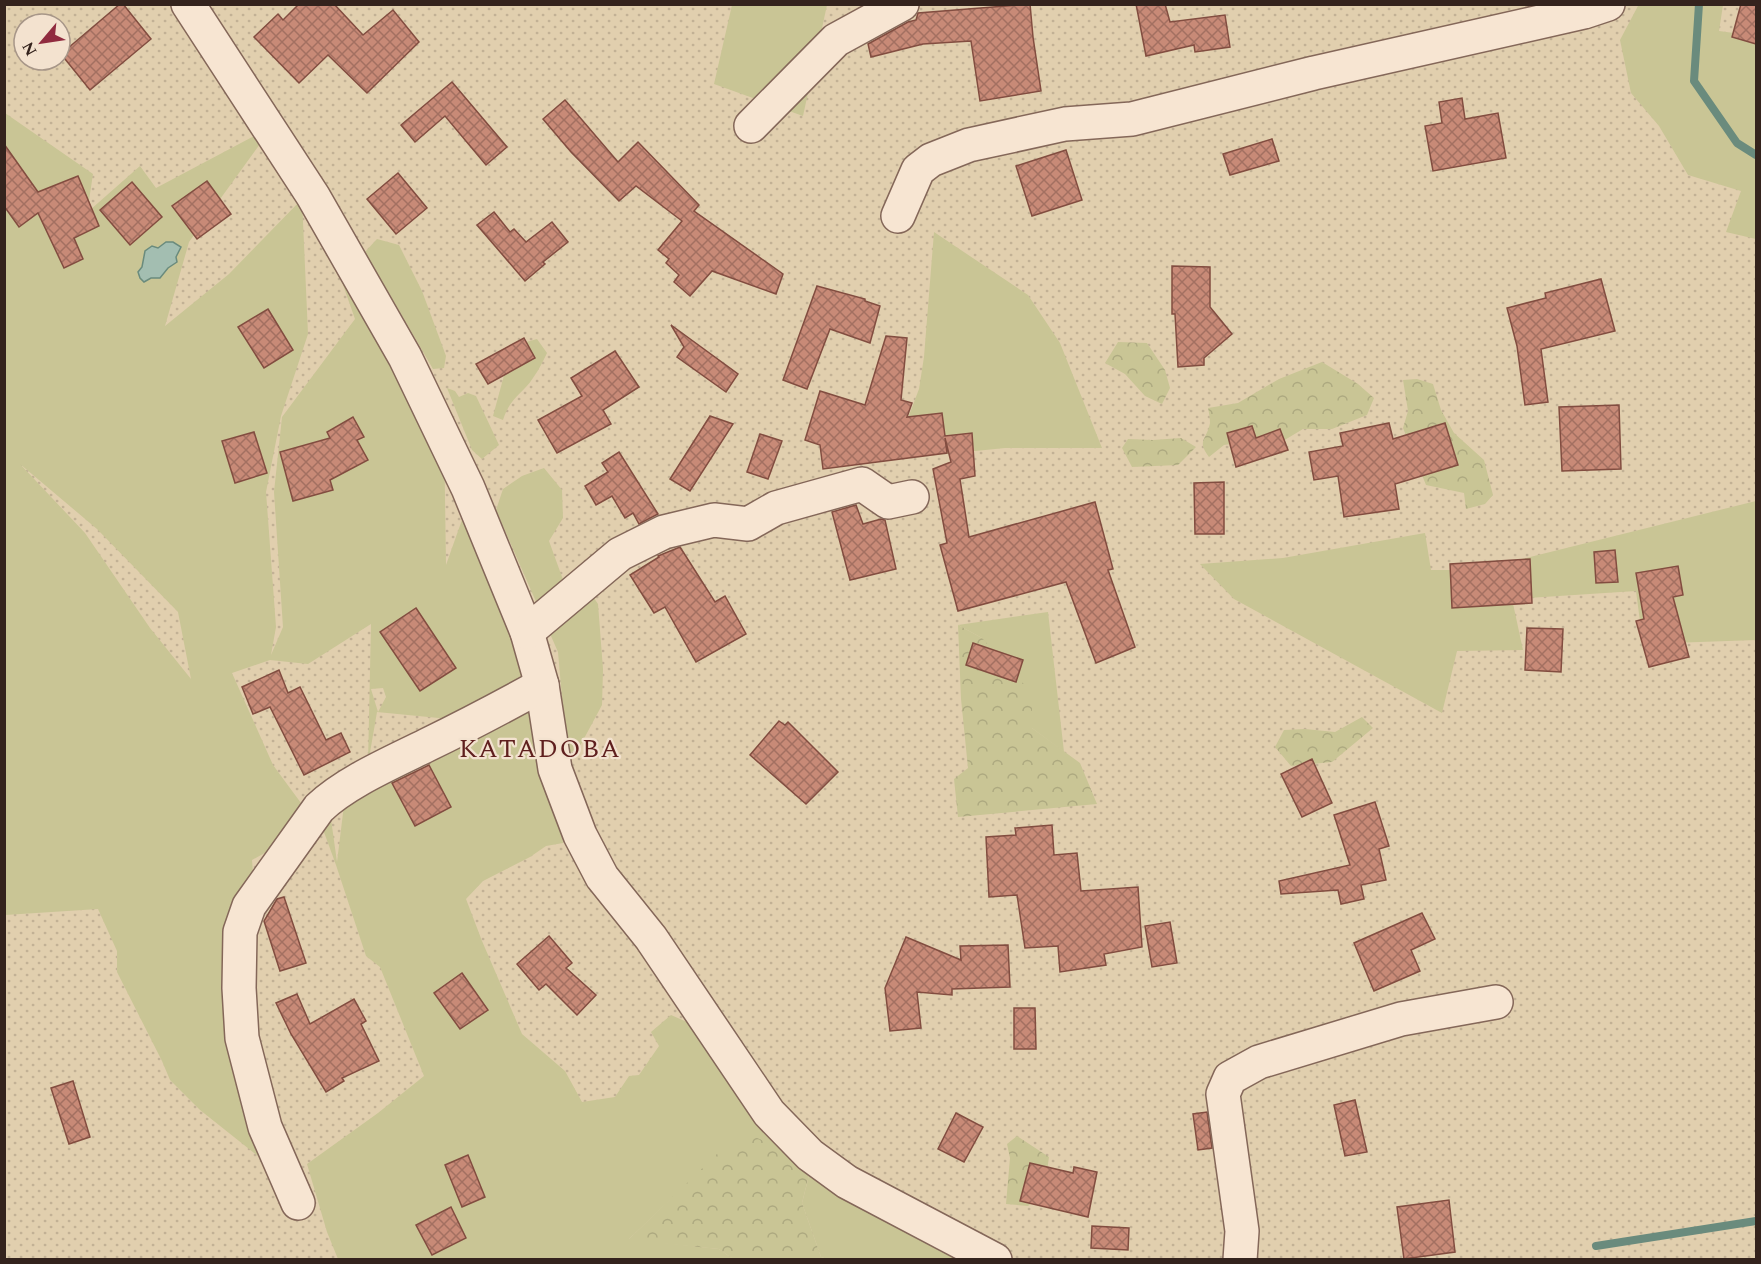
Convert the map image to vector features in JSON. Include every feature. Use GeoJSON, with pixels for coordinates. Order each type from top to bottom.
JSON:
{"type":"FeatureCollection","features":[{"type":"Feature","properties":{"kind":"street"},"geometry":{"type":"LineString","coordinates":[[188,4],[313,196],[405,357],[468,488],[527,632],[542,685],[555,769],[580,835],[602,877],[651,938],[769,1113],[810,1155],[847,1182],[995,1260]]}},
{"type":"Feature","properties":{"kind":"street"},"geometry":{"type":"LineString","coordinates":[[751,126],[836,40],[902,4]]}},
{"type":"Feature","properties":{"kind":"street"},"geometry":{"type":"LineString","coordinates":[[898,216],[918,170],[931,160],[969,145],[1065,124],[1132,119],[1314,73],[1584,12],[1608,4]]}},
{"type":"Feature","properties":{"kind":"street"},"geometry":{"type":"LineString","coordinates":[[527,632],[620,554],[664,532],[714,519],[748,524],[776,508],[862,484],[888,501],[912,497]]}},
{"type":"Feature","properties":{"kind":"street"},"geometry":{"type":"LineString","coordinates":[[298,1203],[265,1127],[242,1038],[239,988],[240,932],[249,906],[319,808],[327,801],[383,766],[542,685]]}},
{"type":"Feature","properties":{"kind":"street"},"geometry":{"type":"LineString","coordinates":[[1240,1260],[1242,1231],[1223,1094],[1230,1077],[1259,1062],[1401,1019],[1496,1002]]}},
{"type":"Feature","properties":{"kind":"shaded area"},"geometry":{"type":"Polygon","coordinates":[[[5,5],[1756,5],[1756,1259],[5,1260],[5,5]]]}},
{"type":"Feature","properties":{"kind":"shaded area"},"geometry":{"type":"Polygon","coordinates":[[[166,242],[173,242],[181,247],[176,257],[177,262],[160,278],[151,278],[144,282],[138,272],[142,267],[145,251],[152,246],[158,248],[166,242]]]}},
{"type":"Feature","properties":{"kind":"green space"},"geometry":{"type":"Polygon","coordinates":[[[1639,4],[1723,5],[1719,31],[1756,36],[1756,239],[1726,232],[1741,191],[1688,175],[1659,126],[1631,93],[1620,40],[1639,4]]]}},
{"type":"Feature","properties":{"kind":"green space"},"geometry":{"type":"Polygon","coordinates":[[[732,5],[827,5],[803,116],[714,84],[732,5]]]}},
{"type":"Feature","properties":{"kind":"green space"},"geometry":{"type":"Polygon","coordinates":[[[5,113],[93,174],[88,207],[90,210],[140,166],[156,188],[273,126],[189,242],[165,326],[229,274],[302,199],[308,334],[281,416],[266,492],[276,627],[271,655],[283,627],[274,492],[282,417],[355,319],[308,185],[444,427],[446,565],[474,486],[560,815],[563,843],[546,846],[530,857],[483,881],[466,899],[522,1034],[565,1071],[582,1102],[615,1097],[629,1076],[639,1075],[659,1046],[651,1032],[671,1015],[696,1026],[802,1149],[670,1200],[629,1239],[719,1249],[733,1259],[338,1259],[327,1232],[307,1164],[378,1113],[424,1076],[380,967],[366,956],[317,813],[329,805],[337,862],[345,797],[384,761],[415,774],[505,711],[449,719],[377,712],[368,764],[371,624],[308,664],[270,660],[232,673],[273,765],[312,818],[286,841],[252,860],[254,885],[245,994],[288,1177],[200,1110],[170,1080],[117,972],[117,951],[98,909],[5,915],[5,113]],[[166,242],[138,272],[151,278],[160,278],[177,262],[166,242]],[[20,464],[85,533],[150,628],[191,679],[178,612],[97,529],[20,464]],[[383,688],[371,689],[378,712],[386,697],[383,688]]]}},
{"type":"Feature","properties":{"kind":"green space"},"geometry":{"type":"Polygon","coordinates":[[[934,232],[1028,295],[1060,343],[1102,448],[1005,448],[906,458],[908,418],[919,389],[924,357],[934,232]]]}},
{"type":"Feature","properties":{"kind":"green space"},"geometry":{"type":"Polygon","coordinates":[[[377,239],[399,245],[422,291],[446,356],[444,368],[433,369],[365,252],[377,239]]]}},
{"type":"Feature","properties":{"kind":"green space"},"geometry":{"type":"Polygon","coordinates":[[[537,339],[547,353],[539,369],[509,406],[503,420],[493,416],[512,346],[537,339]]]}},
{"type":"Feature","properties":{"kind":"green space"},"geometry":{"type":"Polygon","coordinates":[[[1118,342],[1147,343],[1165,370],[1170,388],[1162,404],[1145,396],[1125,374],[1105,363],[1118,342]]]}},
{"type":"Feature","properties":{"kind":"green space"},"geometry":{"type":"Polygon","coordinates":[[[1322,362],[1358,384],[1374,398],[1367,415],[1332,429],[1303,429],[1278,444],[1246,442],[1224,445],[1209,457],[1203,447],[1210,423],[1208,408],[1238,403],[1279,379],[1322,362]]]}},
{"type":"Feature","properties":{"kind":"green space"},"geometry":{"type":"Polygon","coordinates":[[[1417,379],[1433,384],[1441,410],[1454,433],[1484,460],[1493,495],[1485,504],[1466,509],[1464,493],[1426,485],[1403,428],[1408,411],[1403,380],[1417,379]]]}},
{"type":"Feature","properties":{"kind":"green space"},"geometry":{"type":"Polygon","coordinates":[[[447,388],[455,391],[459,397],[468,393],[476,396],[499,445],[482,459],[472,450],[447,388]]]}},
{"type":"Feature","properties":{"kind":"green space"},"geometry":{"type":"Polygon","coordinates":[[[1181,438],[1196,447],[1178,465],[1132,467],[1122,448],[1128,439],[1181,438]]]}},
{"type":"Feature","properties":{"kind":"green space"},"geometry":{"type":"Polygon","coordinates":[[[544,468],[562,490],[563,518],[549,541],[566,588],[586,586],[598,604],[603,669],[602,705],[580,746],[567,755],[558,652],[496,510],[503,489],[522,476],[544,468]]]}},
{"type":"Feature","properties":{"kind":"green space"},"geometry":{"type":"Polygon","coordinates":[[[1756,501],[1756,640],[1643,644],[1636,591],[1512,599],[1523,650],[1457,651],[1442,713],[1234,599],[1200,564],[1283,558],[1425,533],[1431,570],[1477,570],[1756,501]]]}},
{"type":"Feature","properties":{"kind":"green space"},"geometry":{"type":"Polygon","coordinates":[[[1048,612],[1064,752],[1032,728],[982,638],[958,625],[1048,612]]]}},
{"type":"Feature","properties":{"kind":"green space"},"geometry":{"type":"Polygon","coordinates":[[[958,625],[982,638],[1032,693],[1032,728],[1080,763],[1097,804],[958,817],[954,779],[968,768],[961,699],[958,625]]]}},
{"type":"Feature","properties":{"kind":"green space"},"geometry":{"type":"Polygon","coordinates":[[[1362,717],[1373,728],[1332,762],[1291,766],[1275,747],[1284,730],[1305,729],[1335,732],[1362,717]]]}},
{"type":"Feature","properties":{"kind":"green space"},"geometry":{"type":"Polygon","coordinates":[[[1017,1136],[1049,1157],[1044,1192],[1028,1206],[1006,1204],[1010,1158],[1007,1144],[1017,1136]]]}},
{"type":"Feature","properties":{"kind":"green space"},"geometry":{"type":"Polygon","coordinates":[[[755,1137],[784,1150],[815,1151],[802,1203],[821,1257],[828,1259],[733,1259],[719,1249],[628,1240],[718,1153],[755,1137]]]}},
{"type":"Feature","properties":{"kind":"green space"},"geometry":{"type":"Polygon","coordinates":[[[812,1164],[967,1259],[828,1259],[821,1257],[802,1203],[812,1164]]]}},
{"type":"Feature","properties":{"kind":"building"},"geometry":{"type":"Polygon","coordinates":[[[120,4],[123,4],[151,39],[90,90],[72,68],[72,45],[120,4]]]}},
{"type":"Feature","properties":{"kind":"building"},"geometry":{"type":"Polygon","coordinates":[[[299,4],[334,4],[363,35],[393,10],[419,42],[367,93],[328,55],[299,83],[254,37],[278,14],[283,20],[299,4]]]}},
{"type":"Feature","properties":{"kind":"building"},"geometry":{"type":"Polygon","coordinates":[[[1030,4],[1041,91],[980,101],[971,41],[923,44],[871,57],[868,44],[916,20],[918,13],[1030,4]]]}},
{"type":"Feature","properties":{"kind":"building"},"geometry":{"type":"Polygon","coordinates":[[[1136,4],[1165,4],[1170,22],[1225,15],[1230,47],[1195,52],[1194,45],[1146,56],[1136,4]]]}},
{"type":"Feature","properties":{"kind":"building"},"geometry":{"type":"Polygon","coordinates":[[[1741,4],[1756,4],[1756,44],[1732,37],[1741,4]]]}},
{"type":"Feature","properties":{"kind":"building"},"geometry":{"type":"Polygon","coordinates":[[[452,82],[507,147],[486,165],[445,116],[415,142],[401,125],[452,82]]]}},
{"type":"Feature","properties":{"kind":"building"},"geometry":{"type":"Polygon","coordinates":[[[1462,98],[1465,119],[1498,113],[1506,158],[1433,171],[1425,126],[1442,123],[1439,102],[1462,98]]]}},
{"type":"Feature","properties":{"kind":"building"},"geometry":{"type":"Polygon","coordinates":[[[565,100],[618,162],[638,142],[699,205],[694,211],[783,274],[776,294],[712,271],[690,296],[674,282],[679,275],[666,263],[669,259],[658,250],[682,221],[636,186],[619,201],[571,152],[543,119],[565,100]]]}},
{"type":"Feature","properties":{"kind":"building"},"geometry":{"type":"Polygon","coordinates":[[[1272,139],[1279,161],[1230,175],[1223,154],[1272,139]]]}},
{"type":"Feature","properties":{"kind":"building"},"geometry":{"type":"Polygon","coordinates":[[[4,144],[38,192],[78,176],[99,226],[74,238],[83,259],[64,268],[38,213],[19,227],[4,206],[4,144]]]}},
{"type":"Feature","properties":{"kind":"building"},"geometry":{"type":"Polygon","coordinates":[[[1066,150],[1082,200],[1032,216],[1016,166],[1066,150]]]}},
{"type":"Feature","properties":{"kind":"building"},"geometry":{"type":"Polygon","coordinates":[[[398,173],[427,208],[396,234],[367,199],[398,173]]]}},
{"type":"Feature","properties":{"kind":"building"},"geometry":{"type":"Polygon","coordinates":[[[207,181],[231,214],[197,239],[172,206],[207,181]]]}},
{"type":"Feature","properties":{"kind":"building"},"geometry":{"type":"Polygon","coordinates":[[[132,182],[162,217],[130,245],[100,210],[132,182]]]}},
{"type":"Feature","properties":{"kind":"building"},"geometry":{"type":"Polygon","coordinates":[[[494,212],[510,232],[514,229],[526,242],[552,222],[568,242],[543,262],[545,264],[525,281],[477,225],[494,212]]]}},
{"type":"Feature","properties":{"kind":"building"},"geometry":{"type":"Polygon","coordinates":[[[1172,266],[1210,267],[1210,307],[1232,334],[1204,358],[1204,365],[1178,367],[1175,314],[1172,314],[1172,266]]]}},
{"type":"Feature","properties":{"kind":"building"},"geometry":{"type":"Polygon","coordinates":[[[1601,279],[1615,331],[1541,349],[1548,402],[1525,405],[1517,346],[1507,308],[1546,298],[1545,293],[1601,279]]]}},
{"type":"Feature","properties":{"kind":"building"},"geometry":{"type":"Polygon","coordinates":[[[817,286],[865,299],[865,301],[880,306],[870,343],[830,329],[807,389],[783,380],[817,286]]]}},
{"type":"Feature","properties":{"kind":"building"},"geometry":{"type":"Polygon","coordinates":[[[268,309],[293,350],[264,368],[238,327],[268,309]]]}},
{"type":"Feature","properties":{"kind":"building"},"geometry":{"type":"Polygon","coordinates":[[[671,325],[738,374],[726,392],[677,357],[684,347],[671,325]]]}},
{"type":"Feature","properties":{"kind":"building"},"geometry":{"type":"Polygon","coordinates":[[[886,336],[907,338],[901,400],[912,403],[907,417],[942,413],[945,436],[972,433],[975,476],[960,479],[969,537],[1095,502],[1113,569],[1108,570],[1135,647],[1096,663],[1066,582],[958,611],[940,545],[947,543],[933,469],[951,462],[945,438],[947,453],[823,469],[820,445],[805,440],[820,391],[865,405],[886,336]]]}},
{"type":"Feature","properties":{"kind":"building"},"geometry":{"type":"Polygon","coordinates":[[[524,338],[535,358],[488,384],[476,364],[524,338]]]}},
{"type":"Feature","properties":{"kind":"building"},"geometry":{"type":"Polygon","coordinates":[[[615,351],[639,387],[603,410],[611,424],[557,453],[538,420],[582,396],[571,378],[615,351]]]}},
{"type":"Feature","properties":{"kind":"building"},"geometry":{"type":"Polygon","coordinates":[[[1619,405],[1621,469],[1562,471],[1559,407],[1619,405]]]}},
{"type":"Feature","properties":{"kind":"building"},"geometry":{"type":"Polygon","coordinates":[[[710,416],[733,424],[690,491],[670,479],[710,416]]]}},
{"type":"Feature","properties":{"kind":"building"},"geometry":{"type":"Polygon","coordinates":[[[353,417],[364,437],[357,440],[368,460],[330,480],[333,490],[293,501],[280,452],[330,438],[327,432],[353,417]]]}},
{"type":"Feature","properties":{"kind":"building"},"geometry":{"type":"Polygon","coordinates":[[[1389,423],[1393,439],[1445,423],[1458,465],[1395,484],[1399,509],[1344,517],[1338,476],[1314,480],[1309,452],[1343,446],[1340,433],[1389,423]]]}},
{"type":"Feature","properties":{"kind":"building"},"geometry":{"type":"Polygon","coordinates":[[[1252,426],[1256,438],[1280,429],[1288,450],[1236,467],[1227,433],[1252,426]]]}},
{"type":"Feature","properties":{"kind":"building"},"geometry":{"type":"Polygon","coordinates":[[[254,432],[267,473],[235,483],[222,441],[254,432]]]}},
{"type":"Feature","properties":{"kind":"building"},"geometry":{"type":"Polygon","coordinates":[[[760,434],[782,441],[768,479],[747,472],[760,434]]]}},
{"type":"Feature","properties":{"kind":"building"},"geometry":{"type":"Polygon","coordinates":[[[619,452],[658,514],[639,524],[633,513],[625,518],[612,496],[596,505],[585,486],[608,472],[602,463],[619,452]]]}},
{"type":"Feature","properties":{"kind":"building"},"geometry":{"type":"Polygon","coordinates":[[[1224,482],[1224,534],[1195,534],[1194,483],[1224,482]]]}},
{"type":"Feature","properties":{"kind":"building"},"geometry":{"type":"Polygon","coordinates":[[[856,505],[863,524],[885,520],[896,569],[850,580],[832,512],[856,505]]]}},
{"type":"Feature","properties":{"kind":"building"},"geometry":{"type":"Polygon","coordinates":[[[680,547],[715,602],[725,596],[746,634],[696,662],[665,607],[654,613],[630,575],[658,556],[680,547]]]}},
{"type":"Feature","properties":{"kind":"building"},"geometry":{"type":"Polygon","coordinates":[[[1615,550],[1618,582],[1596,583],[1594,552],[1615,550]]]}},
{"type":"Feature","properties":{"kind":"building"},"geometry":{"type":"Polygon","coordinates":[[[1530,559],[1532,603],[1452,608],[1450,564],[1530,559]]]}},
{"type":"Feature","properties":{"kind":"building"},"geometry":{"type":"Polygon","coordinates":[[[1678,566],[1683,595],[1673,597],[1689,657],[1649,667],[1636,621],[1644,619],[1636,573],[1678,566]]]}},
{"type":"Feature","properties":{"kind":"building"},"geometry":{"type":"Polygon","coordinates":[[[416,608],[456,668],[420,691],[380,632],[416,608]]]}},
{"type":"Feature","properties":{"kind":"building"},"geometry":{"type":"Polygon","coordinates":[[[1527,628],[1563,629],[1561,672],[1525,670],[1527,628]]]}},
{"type":"Feature","properties":{"kind":"building"},"geometry":{"type":"Polygon","coordinates":[[[973,643],[1023,660],[1016,682],[966,665],[973,643]]]}},
{"type":"Feature","properties":{"kind":"building"},"geometry":{"type":"Polygon","coordinates":[[[279,670],[288,693],[300,687],[326,740],[341,733],[350,752],[304,775],[270,707],[253,714],[242,687],[279,670]]]}},
{"type":"Feature","properties":{"kind":"building"},"geometry":{"type":"Polygon","coordinates":[[[779,721],[785,725],[788,722],[838,772],[806,804],[750,755],[779,721]]]}},
{"type":"Feature","properties":{"kind":"building"},"geometry":{"type":"Polygon","coordinates":[[[1312,759],[1332,803],[1302,817],[1281,774],[1312,759]]]}},
{"type":"Feature","properties":{"kind":"building"},"geometry":{"type":"Polygon","coordinates":[[[429,765],[451,807],[415,826],[392,783],[429,765]]]}},
{"type":"Feature","properties":{"kind":"building"},"geometry":{"type":"Polygon","coordinates":[[[1375,802],[1389,846],[1379,849],[1386,880],[1361,885],[1364,899],[1341,904],[1338,890],[1281,894],[1279,881],[1350,865],[1334,815],[1375,802]]]}},
{"type":"Feature","properties":{"kind":"building"},"geometry":{"type":"Polygon","coordinates":[[[1052,825],[1054,855],[1077,853],[1081,891],[1138,887],[1142,947],[1104,954],[1106,965],[1060,972],[1058,946],[1025,948],[1017,895],[989,897],[986,837],[1016,835],[1015,828],[1052,825]]]}},
{"type":"Feature","properties":{"kind":"building"},"geometry":{"type":"Polygon","coordinates":[[[284,897],[306,963],[280,971],[264,921],[277,899],[284,897]]]}},
{"type":"Feature","properties":{"kind":"building"},"geometry":{"type":"Polygon","coordinates":[[[1422,913],[1435,939],[1411,950],[1420,971],[1374,991],[1354,943],[1422,913]]]}},
{"type":"Feature","properties":{"kind":"building"},"geometry":{"type":"Polygon","coordinates":[[[1170,922],[1177,963],[1152,967],[1145,926],[1170,922]]]}},
{"type":"Feature","properties":{"kind":"building"},"geometry":{"type":"Polygon","coordinates":[[[549,936],[572,963],[566,968],[596,995],[577,1015],[546,984],[539,990],[517,964],[549,936]]]}},
{"type":"Feature","properties":{"kind":"building"},"geometry":{"type":"Polygon","coordinates":[[[906,937],[961,960],[960,946],[1008,945],[1010,987],[952,989],[952,995],[917,992],[921,1028],[890,1031],[885,988],[906,937]]]}},
{"type":"Feature","properties":{"kind":"building"},"geometry":{"type":"Polygon","coordinates":[[[462,973],[488,1010],[460,1029],[434,993],[462,973]]]}},
{"type":"Feature","properties":{"kind":"building"},"geometry":{"type":"Polygon","coordinates":[[[297,994],[310,1024],[354,999],[366,1021],[361,1024],[379,1061],[342,1078],[344,1081],[326,1092],[291,1034],[276,1003],[297,994]]]}},
{"type":"Feature","properties":{"kind":"building"},"geometry":{"type":"Polygon","coordinates":[[[1014,1008],[1035,1008],[1036,1049],[1014,1049],[1014,1008]]]}},
{"type":"Feature","properties":{"kind":"building"},"geometry":{"type":"Polygon","coordinates":[[[73,1081],[90,1137],[69,1144],[51,1088],[73,1081]]]}},
{"type":"Feature","properties":{"kind":"building"},"geometry":{"type":"Polygon","coordinates":[[[1355,1100],[1367,1152],[1345,1156],[1334,1105],[1355,1100]]]}},
{"type":"Feature","properties":{"kind":"building"},"geometry":{"type":"Polygon","coordinates":[[[1207,1112],[1212,1148],[1198,1150],[1193,1114],[1207,1112]]]}},
{"type":"Feature","properties":{"kind":"building"},"geometry":{"type":"Polygon","coordinates":[[[956,1113],[983,1127],[964,1162],[938,1149],[956,1113]]]}},
{"type":"Feature","properties":{"kind":"building"},"geometry":{"type":"Polygon","coordinates":[[[468,1155],[485,1197],[462,1207],[445,1165],[468,1155]]]}},
{"type":"Feature","properties":{"kind":"building"},"geometry":{"type":"Polygon","coordinates":[[[1030,1163],[1073,1173],[1074,1167],[1097,1172],[1088,1217],[1020,1201],[1030,1163]]]}},
{"type":"Feature","properties":{"kind":"building"},"geometry":{"type":"Polygon","coordinates":[[[1449,1200],[1455,1252],[1404,1259],[1397,1207],[1449,1200]]]}},
{"type":"Feature","properties":{"kind":"building"},"geometry":{"type":"Polygon","coordinates":[[[451,1207],[466,1238],[432,1255],[416,1225],[451,1207]]]}},
{"type":"Feature","properties":{"kind":"building"},"geometry":{"type":"Polygon","coordinates":[[[1092,1226],[1129,1228],[1128,1250],[1091,1248],[1092,1226]]]}},
{"type":"Feature","properties":{"kind":"waterway"},"geometry":{"type":"LineString","coordinates":[[1699,4],[1694,81],[1737,143],[1756,155]]}},
{"type":"Feature","properties":{"kind":"waterway"},"geometry":{"type":"LineString","coordinates":[[1596,1246],[1756,1221]]}},
{"type":"Feature","properties":{"kind":"district","name":"KATADOBA"},"geometry":{"type":"Point","coordinates":[540,748]}}]}
